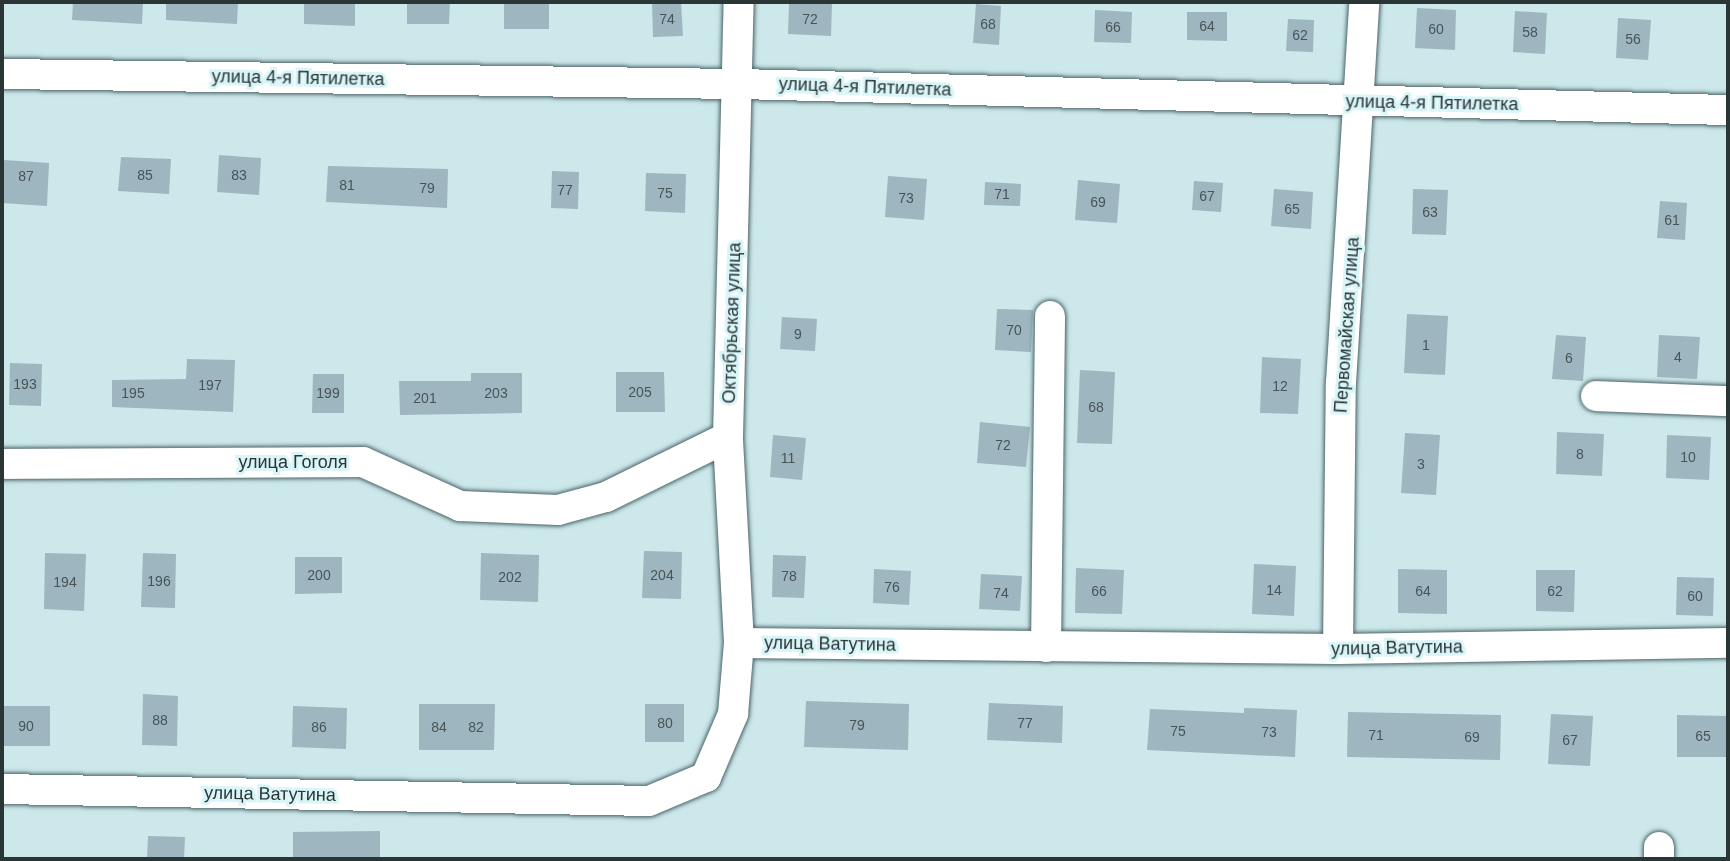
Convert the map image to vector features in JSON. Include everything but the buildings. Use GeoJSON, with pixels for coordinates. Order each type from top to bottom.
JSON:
{"type":"FeatureCollection","features":[{"type":"Feature","properties":{"kind":"street","name":"Октябрьская улица"},"geometry":{"type":"LineString","coordinates":[[739,2],[740,84],[728,437],[739,643]]}},
{"type":"Feature","properties":{"kind":"street","name":"Первомайская улица"},"geometry":{"type":"LineString","coordinates":[[1338,649],[1341,383],[1364,2]]}},
{"type":"Feature","properties":{"kind":"street","name":"улица 4-я Пятилетка"},"geometry":{"type":"LineString","coordinates":[[2,74],[740,84],[1728,110]]}},
{"type":"Feature","properties":{"kind":"street"},"geometry":{"type":"LineString","coordinates":[[1046,647],[1050,316]]}},
{"type":"Feature","properties":{"kind":"street"},"geometry":{"type":"LineString","coordinates":[[1596,396],[1728,401]]}},
{"type":"Feature","properties":{"kind":"street","name":"улица Гоголя"},"geometry":{"type":"LineString","coordinates":[[2,464],[363,462],[460,506],[558,510],[606,497],[728,437]]}},
{"type":"Feature","properties":{"kind":"street","name":"улица Ватутина"},"geometry":{"type":"LineString","coordinates":[[2,789],[649,801],[706,777],[733,714],[739,643],[1338,649],[1728,643]]}}]}
